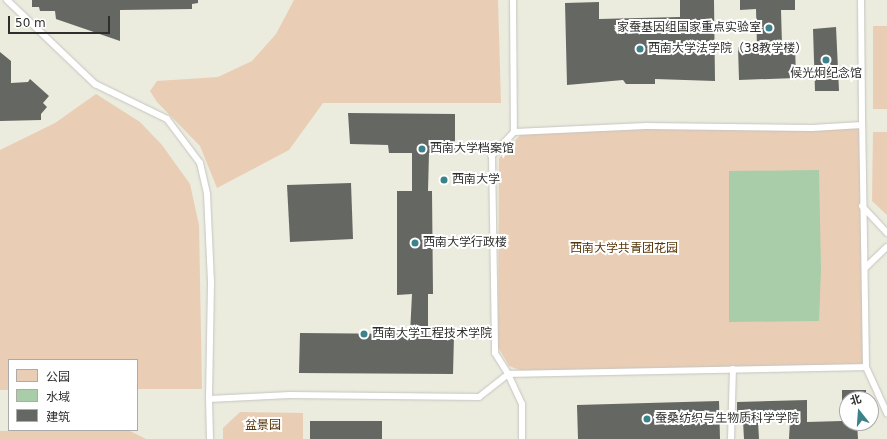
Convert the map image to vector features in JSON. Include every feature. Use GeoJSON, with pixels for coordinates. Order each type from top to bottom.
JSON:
{"type":"FeatureCollection","features":[{"type":"Feature","properties":{"kind":"lane"},"geometry":{"type":"LineString","coordinates":[[7,0],[95,84],[167,118],[200,163],[207,194],[211,283],[209,399],[210,439]]}},
{"type":"Feature","properties":{"kind":"lane"},"geometry":{"type":"LineString","coordinates":[[513,0],[514,132],[492,156],[495,353],[508,374],[522,404],[522,439]]}},
{"type":"Feature","properties":{"kind":"lane"},"geometry":{"type":"LineString","coordinates":[[862,0],[862,206],[865,268],[866,367],[887,413]]}},
{"type":"Feature","properties":{"kind":"lane"},"geometry":{"type":"LineString","coordinates":[[514,132],[646,126],[812,128],[862,125]]}},
{"type":"Feature","properties":{"kind":"lane"},"geometry":{"type":"LineString","coordinates":[[862,206],[887,233]]}},
{"type":"Feature","properties":{"kind":"lane"},"geometry":{"type":"LineString","coordinates":[[865,268],[887,247]]}},
{"type":"Feature","properties":{"kind":"lane"},"geometry":{"type":"LineString","coordinates":[[209,399],[290,395],[479,397],[508,374],[866,367]]}},
{"type":"Feature","properties":{"kind":"lane"},"geometry":{"type":"LineString","coordinates":[[732,369],[732,439]]}},
{"type":"Feature","properties":{"kind":"shaded area","name":"西南大学"},"geometry":{"type":"Polygon","coordinates":[[[0,0],[887,0],[887,439],[0,439],[0,0]]]}},
{"type":"Feature","properties":{"kind":"green space"},"geometry":{"type":"Polygon","coordinates":[[[294,0],[498,0],[501,103],[323,103],[289,150],[217,188],[200,146],[157,102],[150,91],[157,81],[218,77],[252,61],[276,34],[294,0]]]}},
{"type":"Feature","properties":{"kind":"green space"},"geometry":{"type":"Polygon","coordinates":[[[873,26],[887,26],[887,109],[873,109],[873,26]]]}},
{"type":"Feature","properties":{"kind":"green space"},"geometry":{"type":"Polygon","coordinates":[[[96,94],[140,122],[162,145],[190,184],[199,225],[202,389],[138,389],[138,359],[8,359],[8,390],[0,390],[0,150],[55,123],[96,94]]]}},
{"type":"Feature","properties":{"kind":"green space","name":"西南大学共青团花园"},"geometry":{"type":"Polygon","coordinates":[[[862,125],[866,367],[530,374],[509,366],[498,347],[499,158],[525,130],[862,125]]]}},
{"type":"Feature","properties":{"kind":"green space"},"geometry":{"type":"Polygon","coordinates":[[[873,132],[887,132],[887,215],[872,201],[873,132]]]}},
{"type":"Feature","properties":{"kind":"green space","name":"盆景园"},"geometry":{"type":"Polygon","coordinates":[[[240,412],[303,413],[303,439],[223,439],[223,428],[240,412]]]}},
{"type":"Feature","properties":{"kind":"green space"},"geometry":{"type":"Polygon","coordinates":[[[0,431],[130,431],[146,439],[0,439],[0,431]]]}},
{"type":"Feature","properties":{"kind":"water"},"geometry":{"type":"Polygon","coordinates":[[[819,170],[821,270],[819,321],[729,322],[729,171],[819,170]]]}},
{"type":"Feature","properties":{"kind":"building"},"geometry":{"type":"Polygon","coordinates":[[[32,0],[198,0],[198,3],[192,4],[192,9],[120,10],[120,41],[56,19],[55,11],[40,11],[39,7],[32,7],[32,0]]]}},
{"type":"Feature","properties":{"kind":"building","name":"西南大学法学院（38教学楼）"},"geometry":{"type":"Polygon","coordinates":[[[680,0],[714,0],[715,81],[655,79],[655,84],[626,84],[623,80],[567,85],[565,3],[599,2],[599,19],[680,17],[680,0]]]}},
{"type":"Feature","properties":{"kind":"building","name":"家蚕基因组国家重点实验室"},"geometry":{"type":"Polygon","coordinates":[[[740,0],[795,0],[795,10],[781,10],[782,45],[795,45],[796,78],[739,80],[738,47],[757,47],[756,9],[740,10],[740,0]]]}},
{"type":"Feature","properties":{"kind":"building","name":"候光炯纪念馆"},"geometry":{"type":"Polygon","coordinates":[[[836,27],[839,91],[815,91],[813,29],[836,27]]]}},
{"type":"Feature","properties":{"kind":"building"},"geometry":{"type":"Polygon","coordinates":[[[0,52],[11,61],[11,83],[28,82],[30,79],[49,96],[43,103],[47,107],[41,114],[41,120],[0,121],[0,52]]]}},
{"type":"Feature","properties":{"kind":"building"},"geometry":{"type":"Polygon","coordinates":[[[348,113],[455,114],[455,153],[429,153],[428,191],[432,191],[433,294],[428,294],[428,334],[454,336],[453,374],[299,373],[300,333],[410,334],[412,294],[397,295],[397,191],[412,191],[412,153],[389,153],[388,145],[350,144],[348,113]]]}},
{"type":"Feature","properties":{"kind":"building"},"geometry":{"type":"Polygon","coordinates":[[[351,183],[353,239],[290,242],[287,185],[351,183]]]}},
{"type":"Feature","properties":{"kind":"building"},"geometry":{"type":"Polygon","coordinates":[[[842,390],[866,390],[866,391],[842,390]]]}},
{"type":"Feature","properties":{"kind":"building"},"geometry":{"type":"Polygon","coordinates":[[[807,400],[807,422],[839,421],[839,431],[858,431],[858,439],[789,439],[790,420],[758,421],[759,439],[744,439],[743,421],[737,422],[737,402],[807,400]]]}},
{"type":"Feature","properties":{"kind":"building"},"geometry":{"type":"Polygon","coordinates":[[[719,401],[720,439],[578,439],[577,405],[719,401]]]}},
{"type":"Feature","properties":{"kind":"building"},"geometry":{"type":"Polygon","coordinates":[[[310,421],[382,421],[382,439],[310,439],[310,421]]]}},
{"type":"Feature","properties":{"kind":"place","name":"家蚕基因组国家重点实验室"},"geometry":{"type":"Point","coordinates":[769,28]}},
{"type":"Feature","properties":{"kind":"place","name":"西南大学法学院（38教学楼）"},"geometry":{"type":"Point","coordinates":[640,49]}},
{"type":"Feature","properties":{"kind":"place","name":"候光炯纪念馆"},"geometry":{"type":"Point","coordinates":[826,60]}},
{"type":"Feature","properties":{"kind":"place","name":"西南大学档案馆"},"geometry":{"type":"Point","coordinates":[422,149]}},
{"type":"Feature","properties":{"kind":"place","name":"西南大学"},"geometry":{"type":"Point","coordinates":[444,180]}},
{"type":"Feature","properties":{"kind":"place","name":"西南大学行政楼"},"geometry":{"type":"Point","coordinates":[415,243]}},
{"type":"Feature","properties":{"kind":"place","name":"西南大学工程技术学院"},"geometry":{"type":"Point","coordinates":[364,334]}},
{"type":"Feature","properties":{"kind":"place","name":"蚕桑纺织与生物质科学学院"},"geometry":{"type":"Point","coordinates":[647,419]}}]}
